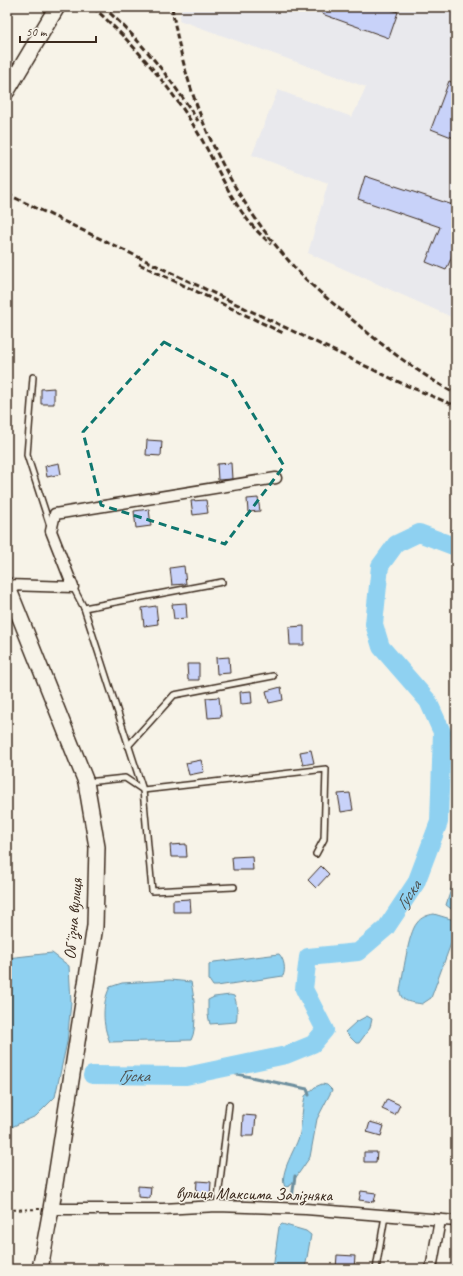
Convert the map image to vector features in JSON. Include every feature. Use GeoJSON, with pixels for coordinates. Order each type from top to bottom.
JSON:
{"type":"FeatureCollection","features":[{"type":"Feature","properties":{"kind":"street"},"geometry":{"type":"LineString","coordinates":[[7,91],[57,7]]}},
{"type":"Feature","properties":{"kind":"street"},"geometry":{"type":"LineString","coordinates":[[7,585],[73,587],[51,531],[55,514],[276,478]]}},
{"type":"Feature","properties":{"kind":"street","name":"Обʼїзна вулиця"},"geometry":{"type":"LineString","coordinates":[[7,585],[86,782],[97,847],[95,926],[51,1209],[40,1269]]}},
{"type":"Feature","properties":{"kind":"street","name":"вулиця Максима Залізняка"},"geometry":{"type":"LineString","coordinates":[[51,1209],[163,1209],[217,1206],[306,1208],[456,1221]]}},
{"type":"Feature","properties":{"kind":"street"},"geometry":{"type":"LineString","coordinates":[[431,1269],[440,1220]]}},
{"type":"Feature","properties":{"kind":"lane"},"geometry":{"type":"LineString","coordinates":[[33,376],[27,455],[51,531]]}},
{"type":"Feature","properties":{"kind":"lane"},"geometry":{"type":"LineString","coordinates":[[84,608],[222,582]]}},
{"type":"Feature","properties":{"kind":"lane"},"geometry":{"type":"LineString","coordinates":[[73,587],[84,608],[142,790],[152,891],[234,887]]}},
{"type":"Feature","properties":{"kind":"lane"},"geometry":{"type":"LineString","coordinates":[[128,746],[174,695],[273,676]]}},
{"type":"Feature","properties":{"kind":"lane"},"geometry":{"type":"LineString","coordinates":[[86,782],[125,778],[142,790],[326,769],[324,839],[316,854]]}},
{"type":"Feature","properties":{"kind":"lane"},"geometry":{"type":"LineString","coordinates":[[217,1206],[229,1105]]}},
{"type":"Feature","properties":{"kind":"lane"},"geometry":{"type":"LineString","coordinates":[[376,1269],[385,1216]]}},
{"type":"Feature","properties":{"kind":"path"},"geometry":{"type":"LineString","coordinates":[[7,1210],[51,1209]]}},
{"type":"Feature","properties":{"kind":"highlighted area"},"geometry":{"type":"Polygon","coordinates":[[[164,342],[232,379],[284,466],[225,544],[101,505],[83,432],[164,342]]]}},
{"type":"Feature","properties":{"kind":"shaded area"},"geometry":{"type":"Polygon","coordinates":[[[182,7],[456,7],[456,319],[308,253],[328,183],[252,155],[278,90],[352,117],[366,87],[179,20],[182,7]]]}},
{"type":"Feature","properties":{"kind":"water"},"geometry":{"type":"Polygon","coordinates":[[[456,866],[456,911],[454,911],[446,905],[454,880],[456,866]]]}},
{"type":"Feature","properties":{"kind":"water"},"geometry":{"type":"Polygon","coordinates":[[[434,914],[454,920],[456,930],[431,998],[422,1004],[407,1001],[402,997],[400,990],[408,945],[414,928],[420,919],[434,914]]]}},
{"type":"Feature","properties":{"kind":"water"},"geometry":{"type":"Polygon","coordinates":[[[52,953],[69,966],[71,1003],[67,1042],[55,1097],[36,1116],[7,1129],[7,958],[52,953]]]}},
{"type":"Feature","properties":{"kind":"water"},"geometry":{"type":"Polygon","coordinates":[[[279,954],[284,964],[283,976],[217,986],[213,986],[209,980],[209,965],[214,962],[279,954]]]}},
{"type":"Feature","properties":{"kind":"water"},"geometry":{"type":"Polygon","coordinates":[[[170,980],[191,982],[195,1020],[191,1040],[110,1042],[104,1022],[104,1007],[110,987],[122,983],[170,980]]]}},
{"type":"Feature","properties":{"kind":"water"},"geometry":{"type":"Polygon","coordinates":[[[234,996],[236,1002],[236,1022],[210,1024],[208,1015],[208,1000],[214,997],[234,996]]]}},
{"type":"Feature","properties":{"kind":"water"},"geometry":{"type":"Polygon","coordinates":[[[367,1016],[372,1019],[370,1028],[359,1043],[356,1043],[345,1032],[356,1022],[367,1016]]]}},
{"type":"Feature","properties":{"kind":"water"},"geometry":{"type":"Polygon","coordinates":[[[322,1084],[327,1085],[332,1090],[317,1119],[310,1157],[290,1186],[285,1187],[284,1175],[300,1133],[305,1096],[315,1087],[322,1084]]]}},
{"type":"Feature","properties":{"kind":"water"},"geometry":{"type":"Polygon","coordinates":[[[282,1224],[306,1231],[311,1235],[305,1269],[273,1269],[279,1227],[282,1224]]]}},
{"type":"Feature","properties":{"kind":"building"},"geometry":{"type":"Polygon","coordinates":[[[324,7],[384,7],[398,12],[389,38],[322,14],[324,7]]]}},
{"type":"Feature","properties":{"kind":"building"},"geometry":{"type":"Polygon","coordinates":[[[449,81],[456,84],[456,133],[454,138],[431,129],[449,81]]]}},
{"type":"Feature","properties":{"kind":"building"},"geometry":{"type":"Polygon","coordinates":[[[365,176],[456,206],[456,247],[446,270],[426,262],[440,227],[358,199],[365,176]]]}},
{"type":"Feature","properties":{"kind":"building"},"geometry":{"type":"Polygon","coordinates":[[[54,388],[54,404],[41,404],[41,389],[54,388]]]}},
{"type":"Feature","properties":{"kind":"building"},"geometry":{"type":"Polygon","coordinates":[[[147,440],[162,441],[161,456],[146,455],[147,440]]]}},
{"type":"Feature","properties":{"kind":"building"},"geometry":{"type":"Polygon","coordinates":[[[59,463],[61,474],[47,477],[45,466],[59,463]]]}},
{"type":"Feature","properties":{"kind":"building"},"geometry":{"type":"Polygon","coordinates":[[[231,463],[232,479],[218,480],[217,464],[231,463]]]}},
{"type":"Feature","properties":{"kind":"building"},"geometry":{"type":"Polygon","coordinates":[[[258,498],[260,511],[248,512],[247,499],[258,498]]]}},
{"type":"Feature","properties":{"kind":"building"},"geometry":{"type":"Polygon","coordinates":[[[206,500],[208,513],[193,515],[191,501],[206,500]]]}},
{"type":"Feature","properties":{"kind":"building"},"geometry":{"type":"Polygon","coordinates":[[[149,509],[151,526],[136,528],[134,511],[149,509]]]}},
{"type":"Feature","properties":{"kind":"building"},"geometry":{"type":"Polygon","coordinates":[[[184,566],[186,584],[172,585],[170,568],[184,566]]]}},
{"type":"Feature","properties":{"kind":"building"},"geometry":{"type":"Polygon","coordinates":[[[186,603],[187,618],[174,619],[172,604],[186,603]]]}},
{"type":"Feature","properties":{"kind":"building"},"geometry":{"type":"Polygon","coordinates":[[[156,606],[158,624],[144,626],[142,608],[156,606]]]}},
{"type":"Feature","properties":{"kind":"building"},"geometry":{"type":"Polygon","coordinates":[[[304,626],[304,645],[290,645],[289,627],[304,626]]]}},
{"type":"Feature","properties":{"kind":"building"},"geometry":{"type":"Polygon","coordinates":[[[229,657],[230,673],[217,674],[216,658],[229,657]]]}},
{"type":"Feature","properties":{"kind":"building"},"geometry":{"type":"Polygon","coordinates":[[[187,664],[199,664],[199,680],[188,680],[187,664]]]}},
{"type":"Feature","properties":{"kind":"building"},"geometry":{"type":"Polygon","coordinates":[[[281,687],[283,700],[269,703],[266,691],[281,687]]]}},
{"type":"Feature","properties":{"kind":"building"},"geometry":{"type":"Polygon","coordinates":[[[251,691],[252,703],[241,704],[240,692],[251,691]]]}},
{"type":"Feature","properties":{"kind":"building"},"geometry":{"type":"Polygon","coordinates":[[[219,697],[221,717],[208,718],[206,698],[219,697]]]}},
{"type":"Feature","properties":{"kind":"building"},"geometry":{"type":"Polygon","coordinates":[[[311,750],[314,763],[303,765],[300,752],[311,750]]]}},
{"type":"Feature","properties":{"kind":"building"},"geometry":{"type":"Polygon","coordinates":[[[201,760],[204,772],[189,775],[186,763],[201,760]]]}},
{"type":"Feature","properties":{"kind":"building"},"geometry":{"type":"Polygon","coordinates":[[[350,793],[353,810],[341,812],[338,794],[350,793]]]}},
{"type":"Feature","properties":{"kind":"building"},"geometry":{"type":"Polygon","coordinates":[[[186,844],[187,857],[171,857],[170,845],[186,844]]]}},
{"type":"Feature","properties":{"kind":"building"},"geometry":{"type":"Polygon","coordinates":[[[252,856],[253,870],[233,870],[232,857],[252,856]]]}},
{"type":"Feature","properties":{"kind":"building"},"geometry":{"type":"Polygon","coordinates":[[[321,866],[329,874],[316,888],[308,880],[321,866]]]}},
{"type":"Feature","properties":{"kind":"building"},"geometry":{"type":"Polygon","coordinates":[[[190,899],[191,912],[173,912],[173,900],[190,899]]]}},
{"type":"Feature","properties":{"kind":"building"},"geometry":{"type":"Polygon","coordinates":[[[387,1099],[400,1105],[395,1115],[382,1109],[387,1099]]]}},
{"type":"Feature","properties":{"kind":"building"},"geometry":{"type":"Polygon","coordinates":[[[243,1115],[256,1116],[254,1136],[242,1136],[243,1115]]]}},
{"type":"Feature","properties":{"kind":"building"},"geometry":{"type":"Polygon","coordinates":[[[370,1122],[384,1126],[381,1136],[367,1132],[370,1122]]]}},
{"type":"Feature","properties":{"kind":"building"},"geometry":{"type":"Polygon","coordinates":[[[364,1152],[377,1152],[376,1162],[364,1162],[364,1152]]]}},
{"type":"Feature","properties":{"kind":"building"},"geometry":{"type":"Polygon","coordinates":[[[197,1181],[211,1182],[210,1196],[196,1195],[197,1181]]]}},
{"type":"Feature","properties":{"kind":"building"},"geometry":{"type":"Polygon","coordinates":[[[138,1186],[151,1187],[150,1198],[138,1197],[138,1186]]]}},
{"type":"Feature","properties":{"kind":"building"},"geometry":{"type":"Polygon","coordinates":[[[361,1191],[376,1193],[374,1202],[359,1200],[361,1191]]]}},
{"type":"Feature","properties":{"kind":"building"},"geometry":{"type":"Polygon","coordinates":[[[337,1255],[355,1256],[354,1269],[336,1269],[337,1255]]]}},
{"type":"Feature","properties":{"kind":"waterway","name":"Гуска"},"geometry":{"type":"LineString","coordinates":[[92,1075],[186,1076],[286,1055],[313,1044],[325,1030],[304,989],[308,957],[358,952],[386,928],[416,883],[439,822],[442,732],[428,701],[381,647],[374,624],[380,566],[396,544],[419,533],[456,547]]}},
{"type":"Feature","properties":{"kind":"waterway"},"geometry":{"type":"LineString","coordinates":[[218,1070],[307,1089],[309,1095]]}},
{"type":"Feature","properties":{"kind":"waterway"},"geometry":{"type":"LineString","coordinates":[[292,1198],[295,1176]]}},
{"type":"Feature","properties":{"kind":"railway"},"geometry":{"type":"LineString","coordinates":[[93,7],[124,37],[166,85],[201,138],[239,208],[248,220],[271,244]]}},
{"type":"Feature","properties":{"kind":"railway"},"geometry":{"type":"LineString","coordinates":[[103,7],[117,19],[155,61],[198,121]]}},
{"type":"Feature","properties":{"kind":"railway"},"geometry":{"type":"LineString","coordinates":[[172,7],[178,42],[198,109],[227,173],[245,203],[266,232],[288,260],[316,289],[386,348],[456,394]]}},
{"type":"Feature","properties":{"kind":"railway"},"geometry":{"type":"LineString","coordinates":[[7,194],[403,384],[456,406]]}},
{"type":"Feature","properties":{"kind":"railway"},"geometry":{"type":"LineString","coordinates":[[139,264],[283,333]]}}]}
